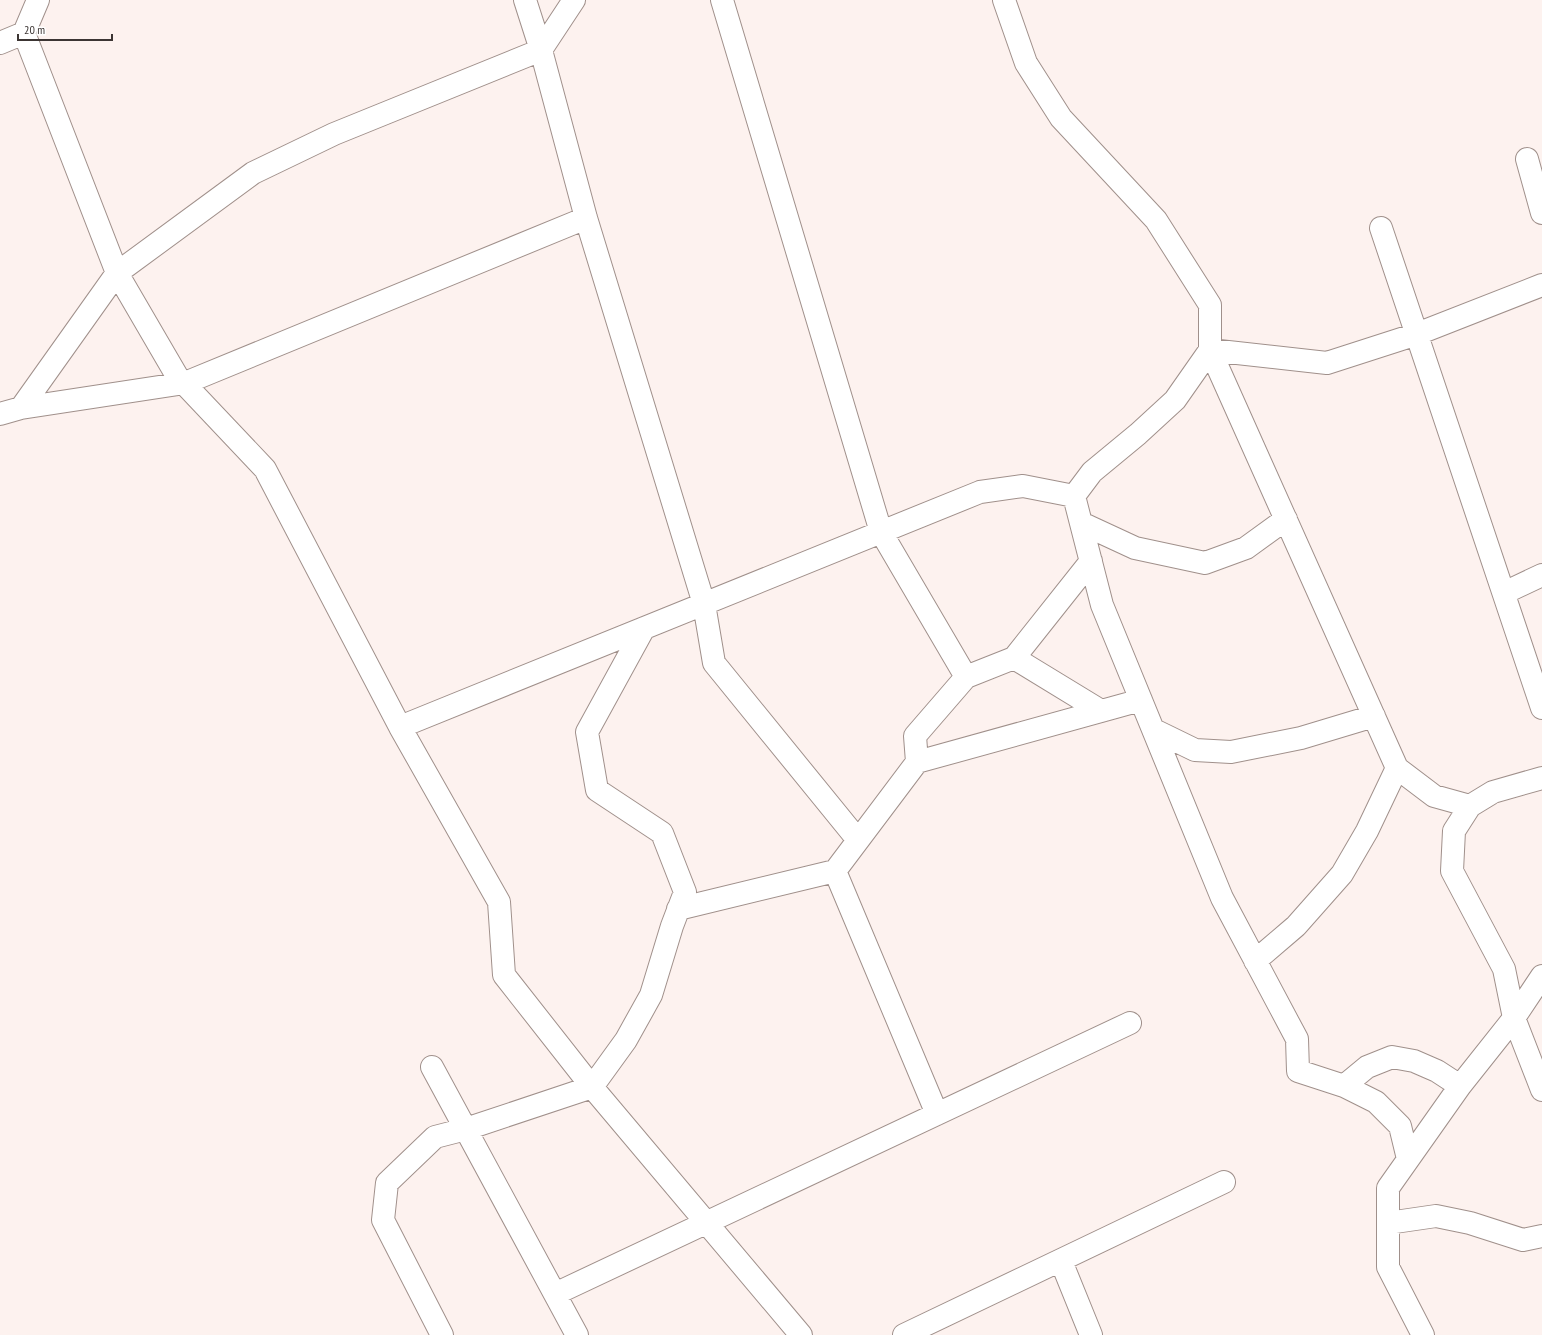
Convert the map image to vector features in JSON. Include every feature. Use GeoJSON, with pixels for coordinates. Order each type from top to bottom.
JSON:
{"type":"FeatureCollection","features":[{"type":"Feature","properties":{"kind":"street"},"geometry":{"type":"LineString","coordinates":[[38,0],[24,33],[117,273],[177,376],[265,470],[400,727],[499,902],[504,975],[592,1087],[801,1335]]}},
{"type":"Feature","properties":{"kind":"street"},"geometry":{"type":"LineString","coordinates":[[525,0],[541,50],[586,218],[704,604],[714,663],[858,840]]}},
{"type":"Feature","properties":{"kind":"street"},"geometry":{"type":"LineString","coordinates":[[22,408],[117,273],[253,173],[334,134],[541,50],[574,0]]}},
{"type":"Feature","properties":{"kind":"street"},"geometry":{"type":"LineString","coordinates":[[722,0],[881,532],[966,677]]}},
{"type":"Feature","properties":{"kind":"street"},"geometry":{"type":"LineString","coordinates":[[1004,0],[1026,63],[1061,118],[1156,220],[1210,304],[1210,350],[1397,768],[1434,796],[1470,806]]}},
{"type":"Feature","properties":{"kind":"street"},"geometry":{"type":"LineString","coordinates":[[0,43],[24,33]]}},
{"type":"Feature","properties":{"kind":"street"},"geometry":{"type":"LineString","coordinates":[[1527,159],[1542,213]]}},
{"type":"Feature","properties":{"kind":"street"},"geometry":{"type":"LineString","coordinates":[[0,414],[22,408],[185,383],[586,218]]}},
{"type":"Feature","properties":{"kind":"street"},"geometry":{"type":"LineString","coordinates":[[1381,228],[1542,708]]}},
{"type":"Feature","properties":{"kind":"street"},"geometry":{"type":"LineString","coordinates":[[1210,350],[1327,363],[1417,334],[1542,285]]}},
{"type":"Feature","properties":{"kind":"street"},"geometry":{"type":"LineString","coordinates":[[1074,496],[1092,472],[1138,434],[1175,400],[1210,350]]}},
{"type":"Feature","properties":{"kind":"street"},"geometry":{"type":"LineString","coordinates":[[400,727],[980,492],[1023,486],[1074,496]]}},
{"type":"Feature","properties":{"kind":"street"},"geometry":{"type":"LineString","coordinates":[[1074,496],[1102,605],[1222,898],[1296,1039],[1298,1071],[1344,1086],[1376,1102],[1400,1126],[1408,1159]]}},
{"type":"Feature","properties":{"kind":"street"},"geometry":{"type":"LineString","coordinates":[[1081,523],[1135,548],[1205,563],[1246,548],[1286,519]]}},
{"type":"Feature","properties":{"kind":"street"},"geometry":{"type":"LineString","coordinates":[[917,762],[915,736],[966,677],[1014,658],[1090,561]]}},
{"type":"Feature","properties":{"kind":"street"},"geometry":{"type":"LineString","coordinates":[[1504,593],[1542,575]]}},
{"type":"Feature","properties":{"kind":"street"},"geometry":{"type":"LineString","coordinates":[[442,1335],[383,1220],[387,1183],[434,1137],[466,1129],[592,1087],[626,1040],[651,996],[678,909],[685,892],[662,833],[597,790],[587,732],[644,628]]}},
{"type":"Feature","properties":{"kind":"street"},"geometry":{"type":"LineString","coordinates":[[1014,658],[1101,711]]}},
{"type":"Feature","properties":{"kind":"street"},"geometry":{"type":"LineString","coordinates":[[678,909],[835,872],[917,762],[1141,700]]}},
{"type":"Feature","properties":{"kind":"street"},"geometry":{"type":"LineString","coordinates":[[1154,730],[1195,750],[1231,752],[1301,738],[1374,716]]}},
{"type":"Feature","properties":{"kind":"street"},"geometry":{"type":"LineString","coordinates":[[1255,961],[1296,926],[1342,874],[1367,830],[1397,768]]}},
{"type":"Feature","properties":{"kind":"street"},"geometry":{"type":"LineString","coordinates":[[1542,778],[1493,792],[1470,806],[1454,830],[1452,871],[1504,969],[1514,1018],[1542,1090]]}},
{"type":"Feature","properties":{"kind":"street"},"geometry":{"type":"LineString","coordinates":[[835,872],[937,1114]]}},
{"type":"Feature","properties":{"kind":"street"},"geometry":{"type":"LineString","coordinates":[[1423,1335],[1388,1267],[1388,1188],[1460,1086],[1514,1018],[1542,976]]}},
{"type":"Feature","properties":{"kind":"street"},"geometry":{"type":"LineString","coordinates":[[555,1294],[1130,1024]]}},
{"type":"Feature","properties":{"kind":"street"},"geometry":{"type":"LineString","coordinates":[[1344,1086],[1367,1067],[1392,1057],[1420,1064],[1437,1071],[1460,1086]]}},
{"type":"Feature","properties":{"kind":"street"},"geometry":{"type":"LineString","coordinates":[[432,1066],[577,1335]]}},
{"type":"Feature","properties":{"kind":"street"},"geometry":{"type":"LineString","coordinates":[[904,1335],[1224,1182]]}},
{"type":"Feature","properties":{"kind":"street"},"geometry":{"type":"LineString","coordinates":[[1388,1223],[1436,1216],[1470,1223],[1522,1240],[1542,1236]]}},
{"type":"Feature","properties":{"kind":"street"},"geometry":{"type":"LineString","coordinates":[[1061,1261],[1091,1335]]}}]}
